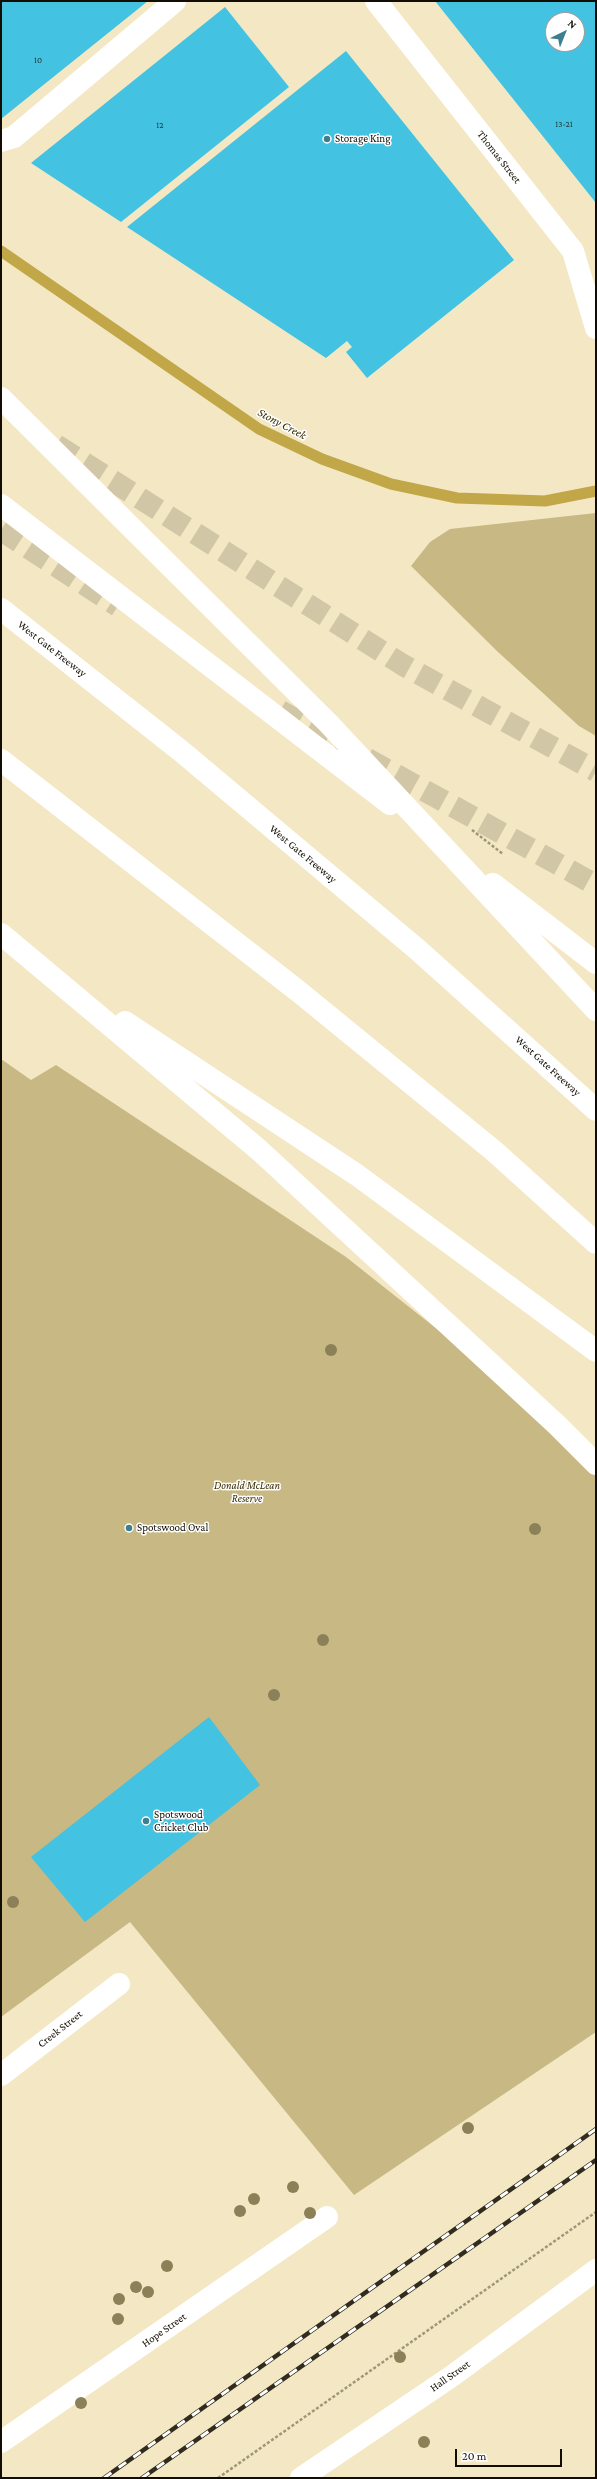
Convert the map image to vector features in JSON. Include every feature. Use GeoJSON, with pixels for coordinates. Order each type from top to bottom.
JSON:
{"type":"FeatureCollection","features":[{"type":"Feature","properties":{"kind":"main road"},"geometry":{"type":"LineString","coordinates":[[1,141],[14,137],[175,1]]}},
{"type":"Feature","properties":{"kind":"main road","name":"Thomas Street"},"geometry":{"type":"LineString","coordinates":[[376,1],[574,251],[596,328]]}},
{"type":"Feature","properties":{"kind":"main road"},"geometry":{"type":"LineString","coordinates":[[1,398],[329,724],[596,1010]]}},
{"type":"Feature","properties":{"kind":"main road"},"geometry":{"type":"LineString","coordinates":[[1,505],[596,963]]}},
{"type":"Feature","properties":{"kind":"main road","name":"West Gate Freeway"},"geometry":{"type":"LineString","coordinates":[[1,608],[181,752],[418,950],[596,1110]]}},
{"type":"Feature","properties":{"kind":"main road"},"geometry":{"type":"LineString","coordinates":[[1,760],[329,1016],[494,1151],[596,1243]]}},
{"type":"Feature","properties":{"kind":"main road"},"geometry":{"type":"LineString","coordinates":[[1,934],[260,1150],[596,1464]]}},
{"type":"Feature","properties":{"kind":"main road"},"geometry":{"type":"LineString","coordinates":[[1,944],[61,980],[358,1175],[596,1351]]}},
{"type":"Feature","properties":{"kind":"main road","name":"Creek Street"},"geometry":{"type":"LineString","coordinates":[[1,2075],[119,1984]]}},
{"type":"Feature","properties":{"kind":"main road","name":"Hope Street"},"geometry":{"type":"LineString","coordinates":[[1,2442],[327,2217]]}},
{"type":"Feature","properties":{"kind":"main road","name":"Hall Street"},"geometry":{"type":"LineString","coordinates":[[301,2478],[452,2376],[596,2270]]}},
{"type":"Feature","properties":{"kind":"path"},"geometry":{"type":"LineString","coordinates":[[218,2478],[596,2212]]}},
{"type":"Feature","properties":{"kind":"green space"},"geometry":{"type":"Polygon","coordinates":[[[596,513],[596,736],[579,726],[498,652],[411,566],[430,542],[450,529],[596,513]]]}},
{"type":"Feature","properties":{"kind":"green space","name":"Donald McLean Reserve"},"geometry":{"type":"Polygon","coordinates":[[[1,1059],[31,1080],[56,1065],[346,1257],[596,1455],[596,2032],[354,2195],[130,1922],[1,2017],[1,1059]]]}},
{"type":"Feature","properties":{"kind":"building"},"geometry":{"type":"Polygon","coordinates":[[[1,1],[148,1],[1,119],[1,1]]]}},
{"type":"Feature","properties":{"kind":"building"},"geometry":{"type":"Polygon","coordinates":[[[435,1],[596,1],[596,203],[435,1]]]}},
{"type":"Feature","properties":{"kind":"building"},"geometry":{"type":"Polygon","coordinates":[[[225,7],[289,87],[121,222],[31,163],[225,7]]]}},
{"type":"Feature","properties":{"kind":"building","name":"Storage King"},"geometry":{"type":"Polygon","coordinates":[[[346,51],[514,260],[367,378],[346,352],[352,347],[347,341],[326,358],[127,227],[346,51]]]}},
{"type":"Feature","properties":{"kind":"building","name":"Spotswood Cricket Club"},"geometry":{"type":"Polygon","coordinates":[[[209,1717],[260,1785],[85,1922],[31,1857],[209,1717]]]}},
{"type":"Feature","properties":{"kind":"waterway","name":"Stony Creek"},"geometry":{"type":"LineString","coordinates":[[1,251],[259,429],[322,459],[391,484],[457,498],[545,501],[596,491]]}},
{"type":"Feature","properties":{"kind":"tunnel"},"geometry":{"type":"LineString","coordinates":[[56,445],[403,665],[596,771]]}},
{"type":"Feature","properties":{"kind":"tunnel"},"geometry":{"type":"LineString","coordinates":[[1,530],[118,606]]}},
{"type":"Feature","properties":{"kind":"tunnel"},"geometry":{"type":"LineString","coordinates":[[280,711],[596,885]]}},
{"type":"Feature","properties":{"kind":"railway"},"geometry":{"type":"LineString","coordinates":[[104,2478],[596,2129]]}},
{"type":"Feature","properties":{"kind":"railway"},"geometry":{"type":"LineString","coordinates":[[142,2478],[596,2160]]}},
{"type":"Feature","properties":{"kind":"place","name":"Storage King"},"geometry":{"type":"Point","coordinates":[327,139]}},
{"type":"Feature","properties":{"kind":"place","name":"Spotswood Oval"},"geometry":{"type":"Point","coordinates":[129,1528]}},
{"type":"Feature","properties":{"kind":"place","name":"Spotswood Cricket Club"},"geometry":{"type":"Point","coordinates":[146,1821]}}]}
